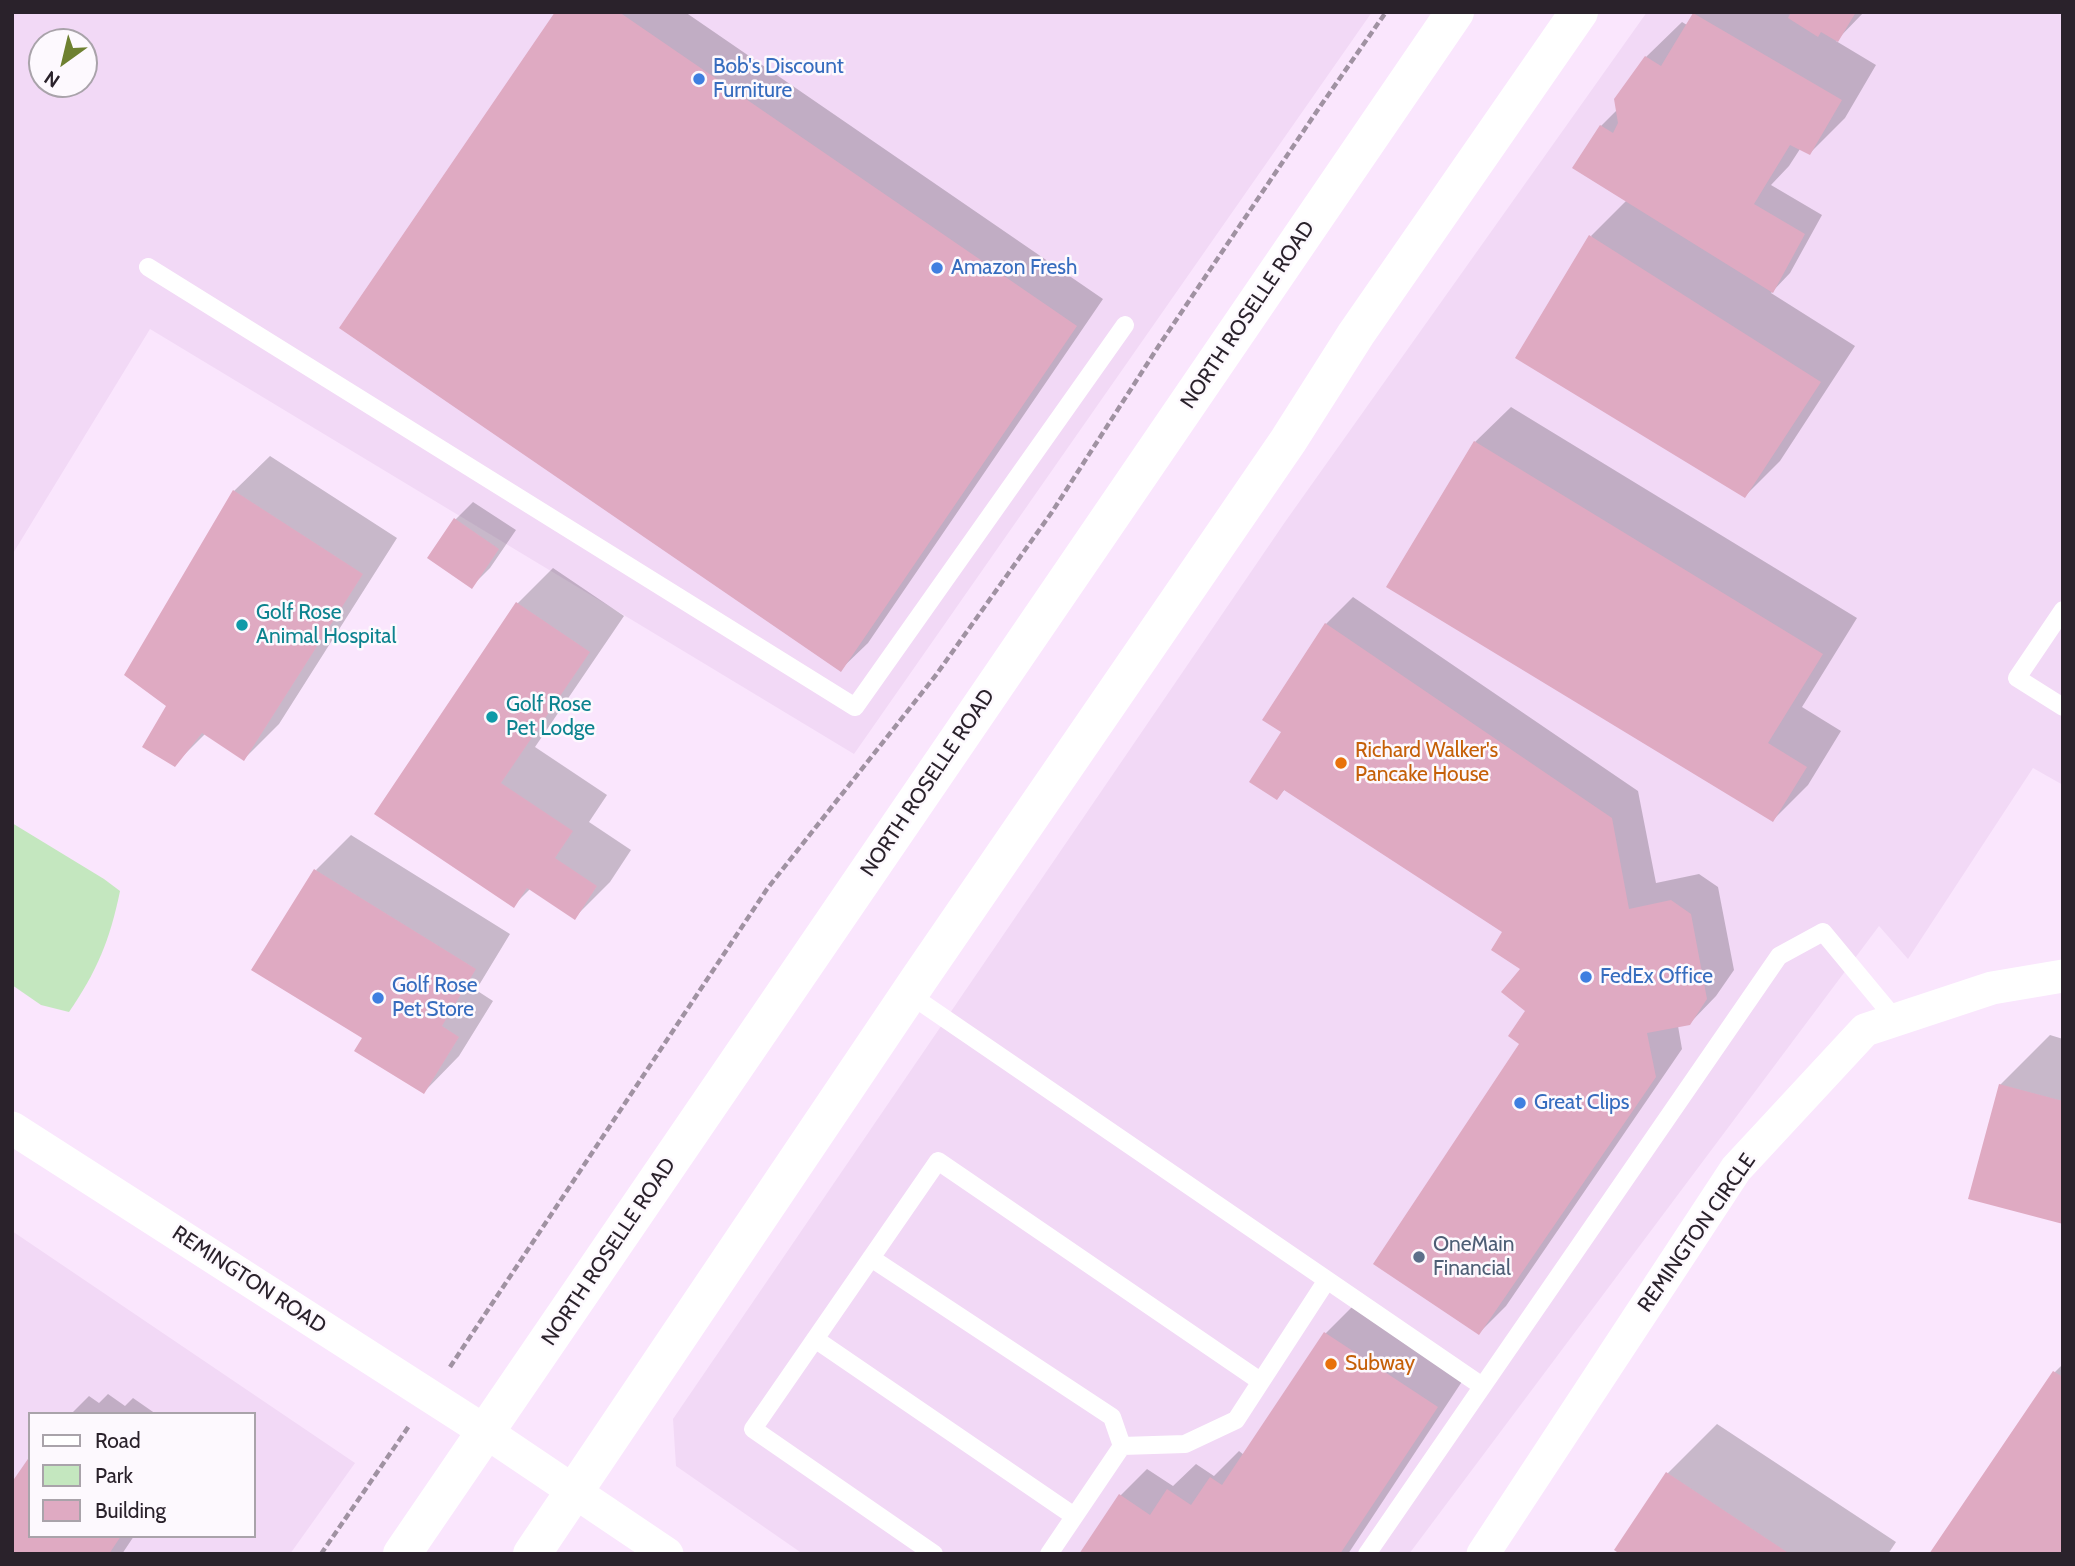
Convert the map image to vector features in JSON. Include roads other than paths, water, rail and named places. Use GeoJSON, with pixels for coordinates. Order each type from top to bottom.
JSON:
{"type":"FeatureCollection","features":[{"type":"Feature","properties":{"kind":"main road","name":"NORTH ROSELLE ROAD"},"geometry":{"type":"LineString","coordinates":[[402,1554],[1455,12]]}},
{"type":"Feature","properties":{"kind":"main road"},"geometry":{"type":"LineString","coordinates":[[532,1554],[909,994],[1289,440],[1431,223],[1579,12]]}},
{"type":"Feature","properties":{"kind":"street","name":"REMINGTON CIRCLE"},"geometry":{"type":"LineString","coordinates":[[1483,1554],[1736,1169],[1865,1030],[1992,988],[2063,976]]}},
{"type":"Feature","properties":{"kind":"street","name":"REMINGTON ROAD"},"geometry":{"type":"LineString","coordinates":[[12,1128],[486,1432]]}},
{"type":"Feature","properties":{"kind":"street"},"geometry":{"type":"LineString","coordinates":[[486,1432],[667,1554]]}},
{"type":"Feature","properties":{"kind":"lane"},"geometry":{"type":"LineString","coordinates":[[148,267],[856,707],[1125,325]]}},
{"type":"Feature","properties":{"kind":"lane"},"geometry":{"type":"LineString","coordinates":[[2063,610],[2017,678],[2063,707]]}},
{"type":"Feature","properties":{"kind":"lane"},"geometry":{"type":"LineString","coordinates":[[1367,1554],[1779,956],[1823,932],[1896,1020]]}},
{"type":"Feature","properties":{"kind":"lane"},"geometry":{"type":"LineString","coordinates":[[909,994],[1482,1386]]}},
{"type":"Feature","properties":{"kind":"lane"},"geometry":{"type":"LineString","coordinates":[[934,1554],[753,1430],[937,1161],[1261,1381]]}},
{"type":"Feature","properties":{"kind":"lane"},"geometry":{"type":"LineString","coordinates":[[871,1258],[1112,1417],[1122,1446]]}},
{"type":"Feature","properties":{"kind":"lane"},"geometry":{"type":"LineString","coordinates":[[1122,1446],[1185,1444],[1236,1420],[1327,1280]]}},
{"type":"Feature","properties":{"kind":"lane"},"geometry":{"type":"LineString","coordinates":[[815,1339],[1074,1516]]}},
{"type":"Feature","properties":{"kind":"lane"},"geometry":{"type":"LineString","coordinates":[[1049,1554],[1122,1446]]}},
{"type":"Feature","properties":{"kind":"place","name":"Bob's Discount Furniture"},"geometry":{"type":"Point","coordinates":[699,79]}},
{"type":"Feature","properties":{"kind":"place","name":"Amazon Fresh"},"geometry":{"type":"Point","coordinates":[937,268]}},
{"type":"Feature","properties":{"kind":"place","name":"Golf Rose Animal Hospital"},"geometry":{"type":"Point","coordinates":[242,625]}},
{"type":"Feature","properties":{"kind":"place","name":"Golf Rose Pet Lodge"},"geometry":{"type":"Point","coordinates":[492,717]}},
{"type":"Feature","properties":{"kind":"place","name":"Richard Walker's Pancake House"},"geometry":{"type":"Point","coordinates":[1341,763]}},
{"type":"Feature","properties":{"kind":"place","name":"FedEx Office"},"geometry":{"type":"Point","coordinates":[1586,977]}},
{"type":"Feature","properties":{"kind":"place","name":"Golf Rose Pet Store"},"geometry":{"type":"Point","coordinates":[378,998]}},
{"type":"Feature","properties":{"kind":"place","name":"Great Clips"},"geometry":{"type":"Point","coordinates":[1520,1103]}},
{"type":"Feature","properties":{"kind":"place","name":"OneMain Financial"},"geometry":{"type":"Point","coordinates":[1419,1257]}},
{"type":"Feature","properties":{"kind":"place","name":"Subway"},"geometry":{"type":"Point","coordinates":[1331,1364]}}]}
